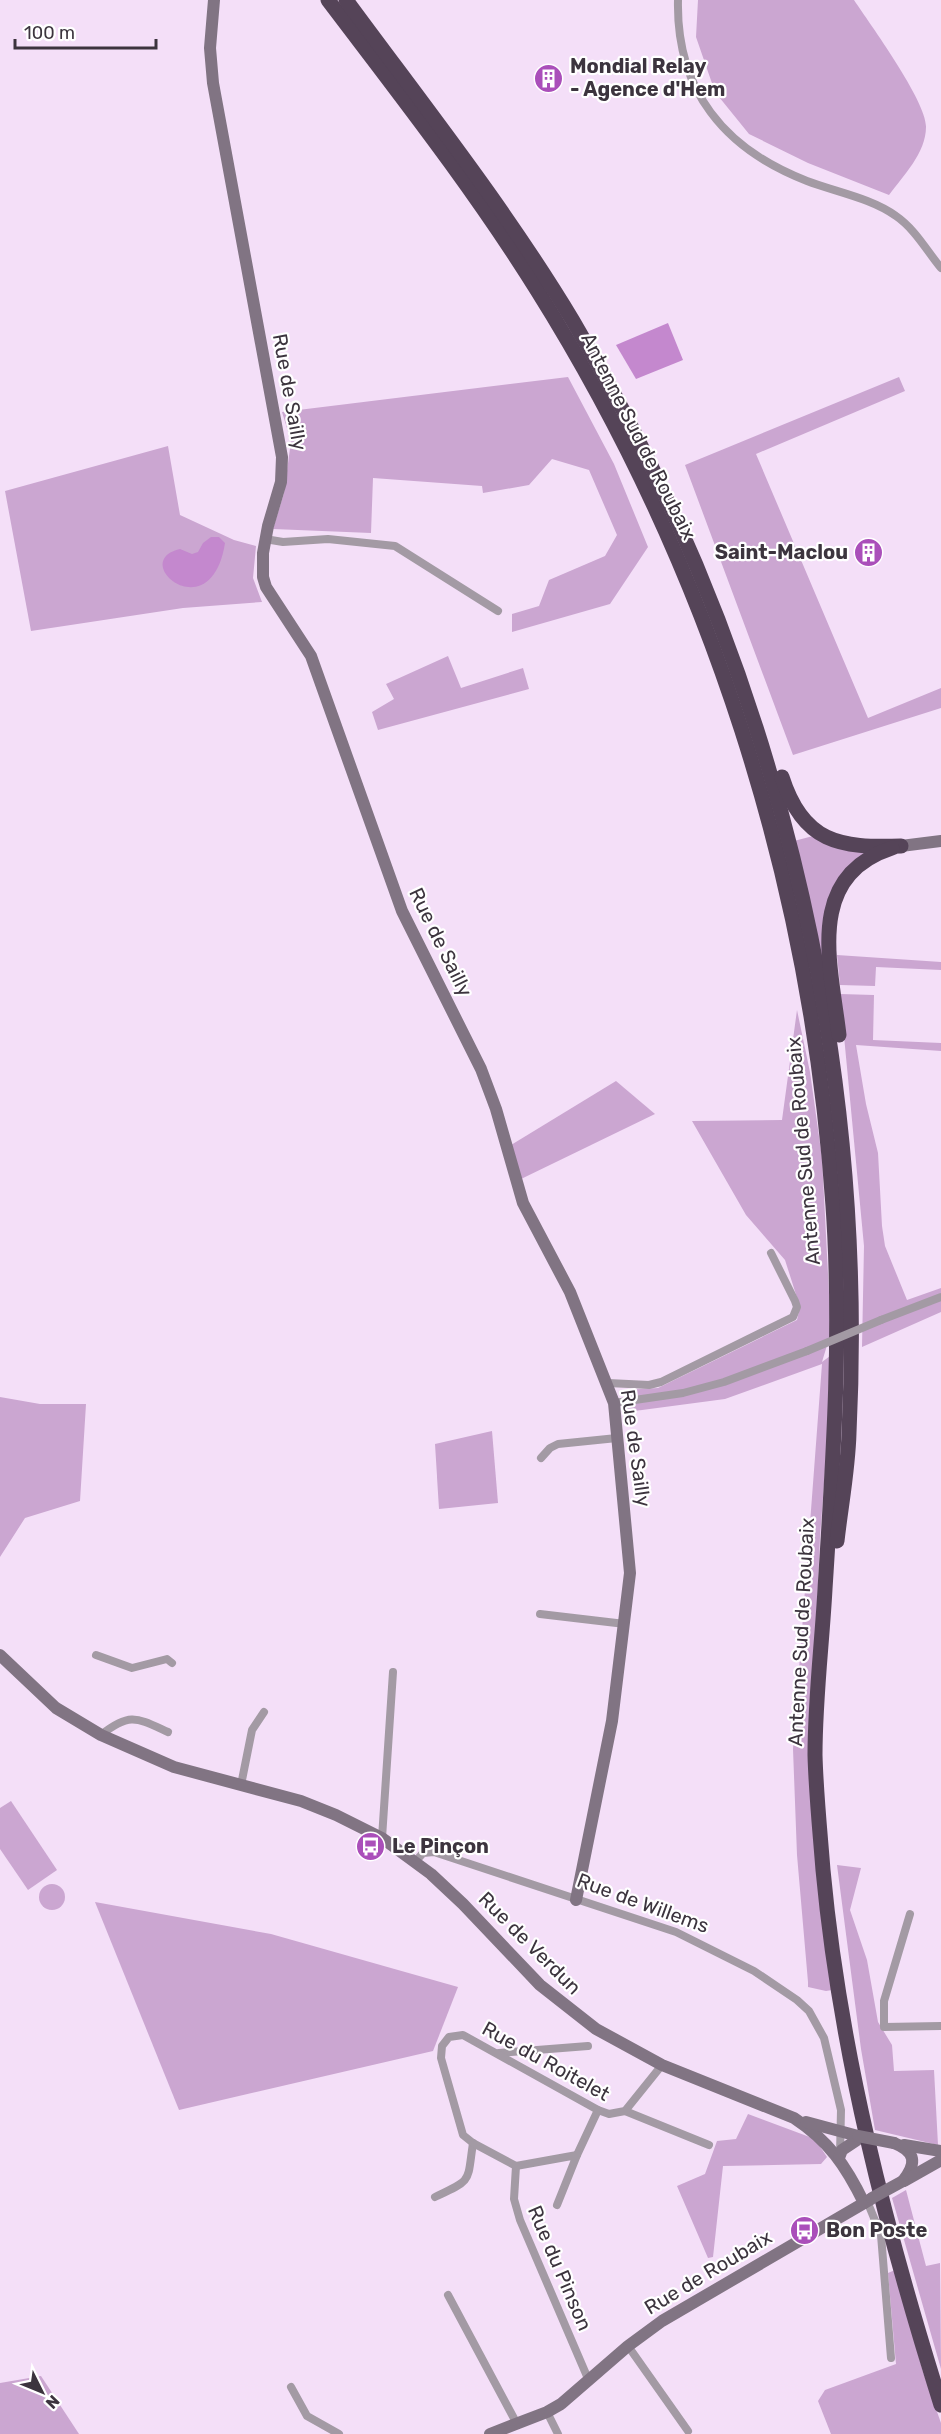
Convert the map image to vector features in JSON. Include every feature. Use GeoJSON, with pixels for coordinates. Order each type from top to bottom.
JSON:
{"type":"FeatureCollection","features":[{"type":"Feature","properties":{"kind":"highway","name":"Antenne Sud de Roubaix"},"geometry":{"type":"LineString","coordinates":[[328,0],[468,187],[556,323],[615,426],[671,543],[700,612],[735,707],[774,839],[812,1018],[826,1120],[834,1227],[835,1411],[815,1735],[816,1793],[828,1919],[839,1997],[860,2111],[885,2216],[941,2405]]}},
{"type":"Feature","properties":{"kind":"highway","name":"Antenne Sud de Roubaix"},"geometry":{"type":"LineString","coordinates":[[346,0],[417,92],[516,231],[575,326],[626,417],[690,549],[723,632],[768,764],[796,870],[820,977],[838,1105],[848,1213],[852,1344],[849,1445],[834,1571],[825,1694],[824,1773],[828,1852],[840,1965],[860,2079],[892,2218],[941,2384]]}},
{"type":"Feature","properties":{"kind":"highway"},"geometry":{"type":"LineString","coordinates":[[723,632],[749,678],[784,786],[801,816],[822,834],[841,843],[861,847],[901,846]]}},
{"type":"Feature","properties":{"kind":"highway"},"geometry":{"type":"LineString","coordinates":[[838,1105],[842,1068],[828,940],[830,914],[838,892],[856,869],[883,852],[901,846]]}},
{"type":"Feature","properties":{"kind":"street","name":"Rue de Sailly"},"geometry":{"type":"LineString","coordinates":[[214,0],[210,48],[213,82],[282,457],[281,482],[265,539],[262,566],[266,587],[311,656],[402,911],[481,1069],[496,1110],[523,1203],[570,1292],[614,1403],[630,1562],[625,1624],[609,1739],[576,1899]]}},
{"type":"Feature","properties":{"kind":"street"},"geometry":{"type":"LineString","coordinates":[[678,0],[680,44],[688,71],[710,110],[736,141],[755,155],[788,173],[892,213],[908,226],[941,270]]}},
{"type":"Feature","properties":{"kind":"street"},"geometry":{"type":"LineString","coordinates":[[265,539],[283,542],[328,539],[395,546],[498,611]]}},
{"type":"Feature","properties":{"kind":"street"},"geometry":{"type":"LineString","coordinates":[[901,846],[941,841]]}},
{"type":"Feature","properties":{"kind":"street"},"geometry":{"type":"LineString","coordinates":[[608,1383],[649,1385],[661,1382],[794,1317],[795,1301],[771,1253]]}},
{"type":"Feature","properties":{"kind":"street"},"geometry":{"type":"LineString","coordinates":[[614,1403],[683,1393],[724,1382],[941,1297]]}},
{"type":"Feature","properties":{"kind":"street"},"geometry":{"type":"LineString","coordinates":[[541,1458],[550,1448],[558,1444],[617,1438]]}},
{"type":"Feature","properties":{"kind":"street"},"geometry":{"type":"LineString","coordinates":[[540,1614],[625,1624]]}},
{"type":"Feature","properties":{"kind":"street","name":"Rue de Verdun"},"geometry":{"type":"LineString","coordinates":[[0,1655],[57,1708],[101,1735],[159,1761],[311,1805],[382,1838],[415,1862],[463,1904],[554,1998],[596,2029],[662,2065],[794,2118],[821,2138],[839,2156]]}},
{"type":"Feature","properties":{"kind":"street"},"geometry":{"type":"LineString","coordinates":[[96,1655],[132,1668],[166,1659],[172,1662]]}},
{"type":"Feature","properties":{"kind":"street"},"geometry":{"type":"LineString","coordinates":[[382,1838],[393,1672]]}},
{"type":"Feature","properties":{"kind":"street"},"geometry":{"type":"LineString","coordinates":[[241,1785],[252,1730],[264,1712]]}},
{"type":"Feature","properties":{"kind":"street"},"geometry":{"type":"LineString","coordinates":[[101,1735],[130,1718],[140,1719],[168,1731]]}},
{"type":"Feature","properties":{"kind":"street","name":"Rue de Willems"},"geometry":{"type":"LineString","coordinates":[[415,1862],[423,1853],[434,1852],[687,1937],[754,1971],[802,2005],[814,2019],[824,2038],[841,2110],[839,2156]]}},
{"type":"Feature","properties":{"kind":"street"},"geometry":{"type":"LineString","coordinates":[[910,1914],[884,2001],[884,2027],[941,2026]]}},
{"type":"Feature","properties":{"kind":"street","name":"Rue du Roitelet"},"geometry":{"type":"LineString","coordinates":[[473,2143],[460,2129],[444,2068],[442,2046],[453,2035],[464,2035],[598,2110],[609,2114],[626,2110],[709,2145]]}},
{"type":"Feature","properties":{"kind":"street"},"geometry":{"type":"LineString","coordinates":[[498,2053],[588,2046]]}},
{"type":"Feature","properties":{"kind":"street","name":"Rue du Roitelet"},"geometry":{"type":"LineString","coordinates":[[626,2110],[662,2065]]}},
{"type":"Feature","properties":{"kind":"street","name":"Rue du Pinson"},"geometry":{"type":"LineString","coordinates":[[557,2205],[598,2110]]}},
{"type":"Feature","properties":{"kind":"street"},"geometry":{"type":"LineString","coordinates":[[794,2118],[861,2138],[941,2151]]}},
{"type":"Feature","properties":{"kind":"street"},"geometry":{"type":"LineString","coordinates":[[861,2138],[845,2147],[839,2156],[868,2201],[881,2235],[891,2358]]}},
{"type":"Feature","properties":{"kind":"street"},"geometry":{"type":"LineString","coordinates":[[435,2197],[466,2180],[469,2174],[473,2143],[516,2166],[578,2155]]}},
{"type":"Feature","properties":{"kind":"street"},"geometry":{"type":"LineString","coordinates":[[894,2143],[909,2150],[912,2156],[912,2167],[903,2181]]}},
{"type":"Feature","properties":{"kind":"street"},"geometry":{"type":"LineString","coordinates":[[868,2201],[941,2160]]}},
{"type":"Feature","properties":{"kind":"street","name":"Rue du Pinson"},"geometry":{"type":"LineString","coordinates":[[516,2166],[514,2199],[520,2220],[589,2381]]}},
{"type":"Feature","properties":{"kind":"street","name":"Rue de Roubaix"},"geometry":{"type":"LineString","coordinates":[[490,2434],[547,2412],[571,2397],[628,2346],[679,2311],[868,2201]]}},
{"type":"Feature","properties":{"kind":"street"},"geometry":{"type":"LineString","coordinates":[[448,2295],[518,2424]]}},
{"type":"Feature","properties":{"kind":"street"},"geometry":{"type":"LineString","coordinates":[[628,2346],[688,2431]]}},
{"type":"Feature","properties":{"kind":"street"},"geometry":{"type":"LineString","coordinates":[[291,2387],[307,2416],[339,2434]]}},
{"type":"Feature","properties":{"kind":"street"},"geometry":{"type":"LineString","coordinates":[[547,2412],[558,2434]]}},
{"type":"Feature","properties":{"kind":"shaded area"},"geometry":{"type":"Polygon","coordinates":[[[698,0],[854,0],[908,82],[924,115],[926,127],[922,146],[907,172],[889,195],[808,163],[749,134],[715,92],[696,37],[698,0]]]}},
{"type":"Feature","properties":{"kind":"shaded area"},"geometry":{"type":"Polygon","coordinates":[[[668,323],[683,360],[636,379],[616,345],[668,323]]]}},
{"type":"Feature","properties":{"kind":"shaded area"},"geometry":{"type":"Polygon","coordinates":[[[568,377],[614,464],[648,547],[610,604],[512,632],[512,614],[539,606],[549,580],[605,556],[617,535],[589,470],[552,459],[529,485],[483,493],[482,486],[373,478],[371,533],[273,529],[284,493],[291,441],[282,412],[568,377]]]}},
{"type":"Feature","properties":{"kind":"shaded area"},"geometry":{"type":"Polygon","coordinates":[[[899,377],[905,391],[756,454],[868,718],[941,688],[941,708],[793,755],[685,465],[899,377]]]}},
{"type":"Feature","properties":{"kind":"shaded area"},"geometry":{"type":"Polygon","coordinates":[[[168,446],[180,515],[234,540],[256,546],[253,578],[262,602],[183,608],[31,631],[5,491],[168,446]]]}},
{"type":"Feature","properties":{"kind":"shaded area"},"geometry":{"type":"Polygon","coordinates":[[[211,537],[219,537],[225,543],[217,569],[205,583],[191,587],[177,584],[167,576],[163,566],[166,556],[180,549],[192,554],[198,552],[203,543],[211,537]]]}},
{"type":"Feature","properties":{"kind":"shaded area"},"geometry":{"type":"Polygon","coordinates":[[[448,656],[461,688],[523,668],[529,689],[378,730],[372,712],[394,699],[386,684],[448,656]]]}},
{"type":"Feature","properties":{"kind":"shaded area"},"geometry":{"type":"Polygon","coordinates":[[[813,836],[867,851],[851,868],[825,953],[821,955],[794,841],[813,836]]]}},
{"type":"Feature","properties":{"kind":"shaded area"},"geometry":{"type":"Polygon","coordinates":[[[837,955],[941,962],[941,970],[876,967],[875,986],[840,985],[837,955]]]}},
{"type":"Feature","properties":{"kind":"shaded area"},"geometry":{"type":"Polygon","coordinates":[[[840,994],[874,995],[873,1040],[941,1043],[941,1051],[856,1045],[866,1104],[878,1153],[885,1246],[907,1300],[941,1288],[941,1312],[862,1347],[864,1246],[840,994]]]}},
{"type":"Feature","properties":{"kind":"shaded area"},"geometry":{"type":"Polygon","coordinates":[[[797,1010],[810,1072],[822,1158],[831,1332],[822,1362],[830,1356],[831,1391],[820,1537],[814,1680],[832,1990],[826,1991],[808,1987],[797,1855],[793,1749],[822,1364],[725,1399],[627,1412],[624,1390],[658,1388],[797,1320],[800,1307],[785,1260],[746,1215],[692,1121],[782,1120],[797,1010]]]}},
{"type":"Feature","properties":{"kind":"shaded area"},"geometry":{"type":"Polygon","coordinates":[[[616,1081],[655,1114],[521,1179],[511,1145],[616,1081]]]}},
{"type":"Feature","properties":{"kind":"shaded area"},"geometry":{"type":"Polygon","coordinates":[[[0,1397],[40,1404],[86,1404],[80,1501],[25,1518],[0,1557],[0,1397]]]}},
{"type":"Feature","properties":{"kind":"shaded area"},"geometry":{"type":"Polygon","coordinates":[[[492,1431],[498,1503],[439,1509],[435,1444],[492,1431]]]}},
{"type":"Feature","properties":{"kind":"shaded area"},"geometry":{"type":"Polygon","coordinates":[[[11,1801],[57,1870],[28,1890],[0,1849],[0,1808],[11,1801]]]}},
{"type":"Feature","properties":{"kind":"shaded area"},"geometry":{"type":"Polygon","coordinates":[[[837,1865],[861,1868],[850,1910],[867,1960],[878,2022],[892,2045],[894,2071],[934,2070],[938,2145],[875,2130],[861,2049],[837,1865]]]}},
{"type":"Feature","properties":{"kind":"shaded area"},"geometry":{"type":"Polygon","coordinates":[[[52,1884],[61,1888],[65,1897],[61,1906],[52,1910],[43,1906],[39,1897],[43,1888],[52,1884]]]}},
{"type":"Feature","properties":{"kind":"shaded area"},"geometry":{"type":"Polygon","coordinates":[[[95,1902],[271,1934],[458,1987],[433,2051],[179,2110],[95,1902]]]}},
{"type":"Feature","properties":{"kind":"shaded area"},"geometry":{"type":"Polygon","coordinates":[[[748,2114],[815,2139],[827,2157],[821,2164],[723,2166],[713,2257],[708,2258],[677,2186],[705,2174],[717,2141],[736,2139],[748,2114]]]}},
{"type":"Feature","properties":{"kind":"shaded area"},"geometry":{"type":"Polygon","coordinates":[[[906,2190],[926,2266],[940,2263],[941,2369],[892,2198],[906,2190]]]}},
{"type":"Feature","properties":{"kind":"shaded area"},"geometry":{"type":"Polygon","coordinates":[[[895,2270],[923,2372],[941,2423],[941,2434],[831,2434],[818,2401],[825,2390],[896,2364],[888,2273],[895,2270]]]}},
{"type":"Feature","properties":{"kind":"shaded area"},"geometry":{"type":"Polygon","coordinates":[[[41,2376],[79,2434],[0,2434],[0,2383],[41,2376]]]}},
{"type":"Feature","properties":{"kind":"place","name":"Mondial Relay - Agence d'Hem"},"geometry":{"type":"Point","coordinates":[549,78]}},
{"type":"Feature","properties":{"kind":"place","name":"Saint-Maclou"},"geometry":{"type":"Point","coordinates":[869,552]}},
{"type":"Feature","properties":{"kind":"place","name":"Le Pinçon"},"geometry":{"type":"Point","coordinates":[371,1846]}},
{"type":"Feature","properties":{"kind":"place","name":"Bon Poste"},"geometry":{"type":"Point","coordinates":[805,2230]}}]}
